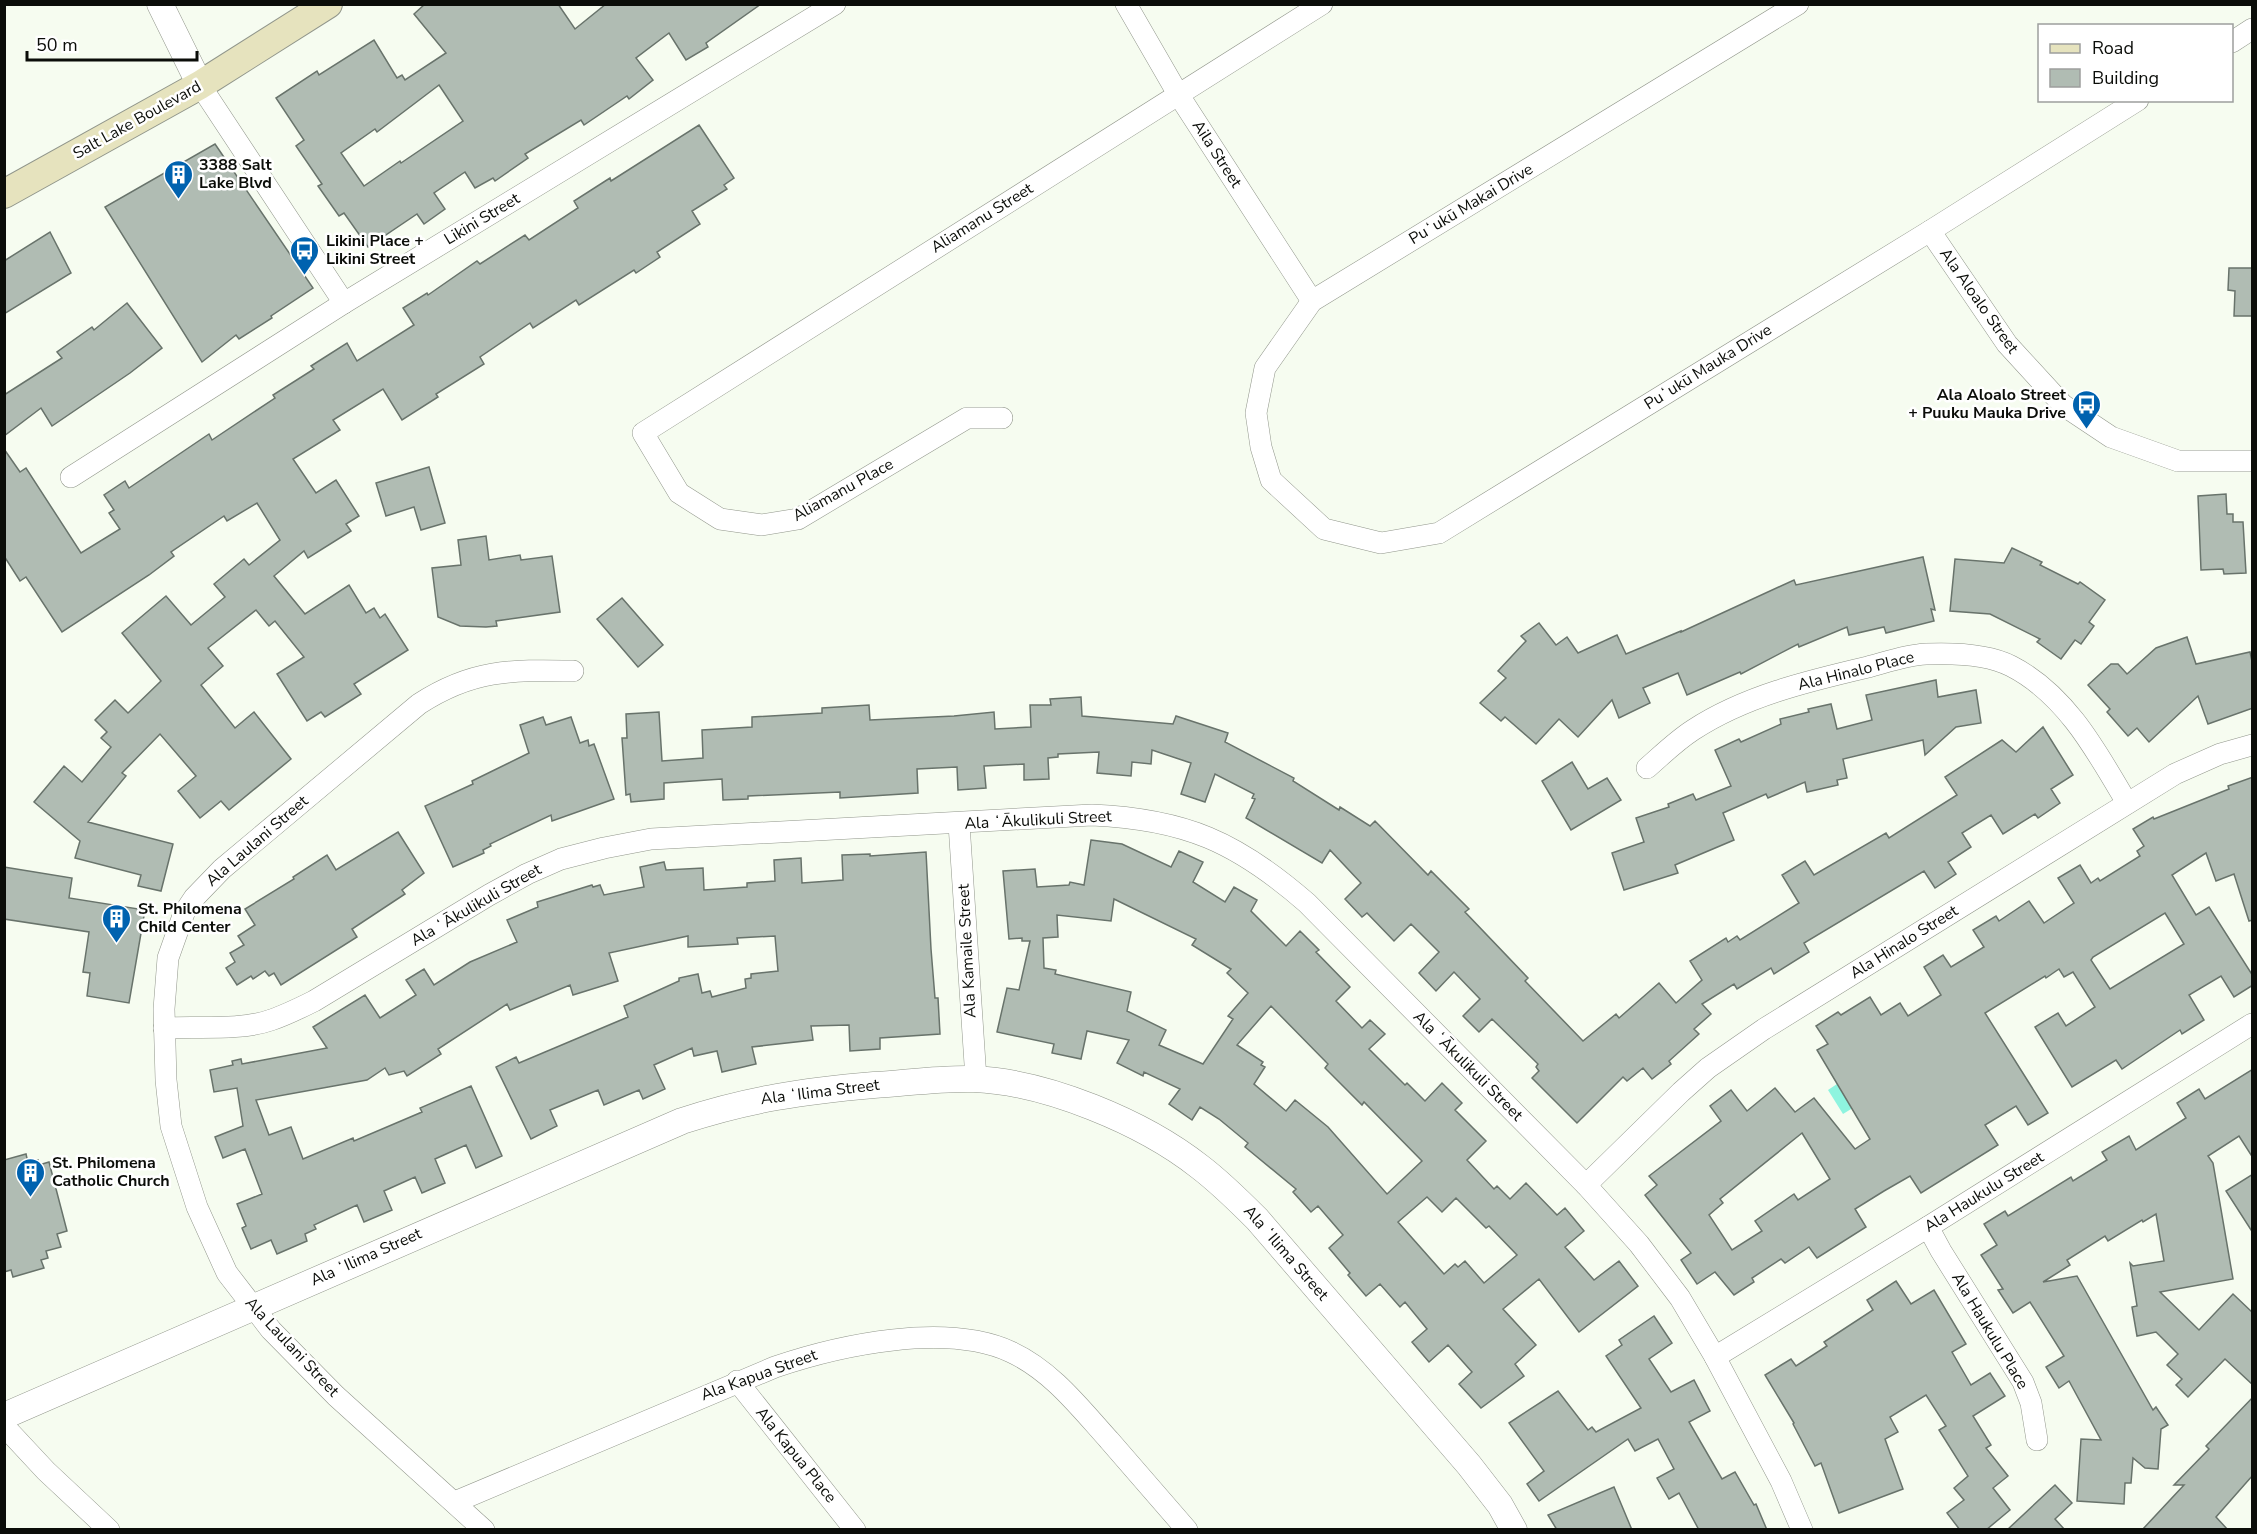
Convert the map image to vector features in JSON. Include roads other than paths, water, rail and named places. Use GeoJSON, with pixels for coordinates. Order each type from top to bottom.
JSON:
{"type":"FeatureCollection","features":[{"type":"Feature","properties":{"kind":"main road","name":"Salt Lake Boulevard"},"geometry":{"type":"LineString","coordinates":[[4,194],[200,85],[328,4]]}},
{"type":"Feature","properties":{"kind":"street"},"geometry":{"type":"LineString","coordinates":[[160,4],[200,85],[344,303]]}},
{"type":"Feature","properties":{"kind":"street","name":"Likini Street"},"geometry":{"type":"LineString","coordinates":[[71,477],[344,303],[835,4]]}},
{"type":"Feature","properties":{"kind":"street","name":"Aila Street"},"geometry":{"type":"LineString","coordinates":[[1126,4],[1178,94],[1312,301]]}},
{"type":"Feature","properties":{"kind":"street","name":"Aliamanu Street"},"geometry":{"type":"LineString","coordinates":[[643,433],[1322,4]]}},
{"type":"Feature","properties":{"kind":"street","name":"Puʻukū Makai Drive"},"geometry":{"type":"LineString","coordinates":[[1271,480],[1261,447],[1256,413],[1265,368],[1312,301],[1798,4]]}},
{"type":"Feature","properties":{"kind":"street"},"geometry":{"type":"LineString","coordinates":[[2233,41],[2253,28]]}},
{"type":"Feature","properties":{"kind":"street","name":"Puʻukū Mauka Drive"},"geometry":{"type":"LineString","coordinates":[[1271,480],[1324,529],[1382,543],[1439,533],[1930,231],[2135,102]]}},
{"type":"Feature","properties":{"kind":"street","name":"Ala Aloalo Street"},"geometry":{"type":"LineString","coordinates":[[1930,231],[2007,344],[2063,405],[2111,437],[2178,461],[2253,461]]}},
{"type":"Feature","properties":{"kind":"street","name":"Aliamanu Place"},"geometry":{"type":"LineString","coordinates":[[643,433],[679,493],[720,519],[762,525],[798,519],[967,418],[1002,418]]}},
{"type":"Feature","properties":{"kind":"street","name":"Ala Hinalo Place"},"geometry":{"type":"LineString","coordinates":[[1647,768],[1693,730],[1755,699],[1809,681],[1907,657],[1926,654],[1965,656],[2009,665],[2051,693],[2079,726],[2127,803]]}},
{"type":"Feature","properties":{"kind":"street","name":"Ala Laulani Street"},"geometry":{"type":"LineString","coordinates":[[484,1530],[336,1396],[271,1330],[227,1273],[197,1207],[171,1126],[164,1028],[168,958],[184,913],[194,898],[222,869],[419,704],[441,690],[465,680],[520,670],[573,671]]}},
{"type":"Feature","properties":{"kind":"street","name":"Ala Hinalo Street"},"geometry":{"type":"LineString","coordinates":[[1586,1185],[1681,1092],[1737,1047],[2175,774],[2220,754],[2253,745]]}},
{"type":"Feature","properties":{"kind":"street","name":"Ala ʻĀkulikuli Street"},"geometry":{"type":"LineString","coordinates":[[164,1028],[241,1026],[269,1021],[314,1001],[489,895],[561,859],[651,839],[1092,815],[1126,816],[1182,828],[1231,847],[1256,862],[1306,903],[1586,1185],[1639,1244],[1680,1298],[1715,1357],[1781,1481],[1802,1530]]}},
{"type":"Feature","properties":{"kind":"street","name":"Ala Kamaile Street"},"geometry":{"type":"LineString","coordinates":[[959,824],[976,1079]]}},
{"type":"Feature","properties":{"kind":"street","name":"Ala Haukulu Street"},"geometry":{"type":"LineString","coordinates":[[1715,1357],[2253,1024]]}},
{"type":"Feature","properties":{"kind":"street","name":"Ala ʻIlima Street"},"geometry":{"type":"LineString","coordinates":[[4,1416],[642,1137],[725,1107],[771,1096],[816,1090],[976,1079],[1020,1085],[1064,1097],[1102,1111],[1172,1146],[1227,1189],[1257,1219],[1468,1465],[1500,1505],[1514,1530]]}},
{"type":"Feature","properties":{"kind":"street","name":"Ala Haukulu Place"},"geometry":{"type":"LineString","coordinates":[[1928,1227],[2023,1382],[2031,1403],[2037,1440]]}},
{"type":"Feature","properties":{"kind":"street","name":"Ala Kapua Street"},"geometry":{"type":"LineString","coordinates":[[454,1503],[737,1381],[818,1353],[938,1337],[980,1342],[1011,1352],[1041,1370],[1065,1391],[1187,1530]]}},
{"type":"Feature","properties":{"kind":"street","name":"Ala Kapua Place"},"geometry":{"type":"LineString","coordinates":[[737,1381],[855,1530]]}},
{"type":"Feature","properties":{"kind":"street"},"geometry":{"type":"LineString","coordinates":[[4,1426],[46,1471],[109,1530]]}},
{"type":"Feature","properties":{"kind":"water"},"geometry":{"type":"Polygon","coordinates":[[[1840,1082],[1856,1106],[1843,1114],[1828,1090],[1840,1082]]]}},
{"type":"Feature","properties":{"kind":"place","name":"3388 Salt Lake Blvd"},"geometry":{"type":"Point","coordinates":[178,200]}},
{"type":"Feature","properties":{"kind":"place","name":"Likini Place + Likini Street"},"geometry":{"type":"Point","coordinates":[305,276]}},
{"type":"Feature","properties":{"kind":"place","name":"Ala Aloalo Street + Puuku Mauka Drive"},"geometry":{"type":"Point","coordinates":[2087,430]}},
{"type":"Feature","properties":{"kind":"place","name":"St. Philomena Child Center"},"geometry":{"type":"Point","coordinates":[117,944]}},
{"type":"Feature","properties":{"kind":"place","name":"St. Philomena Catholic Church"},"geometry":{"type":"Point","coordinates":[31,1198]}}]}
